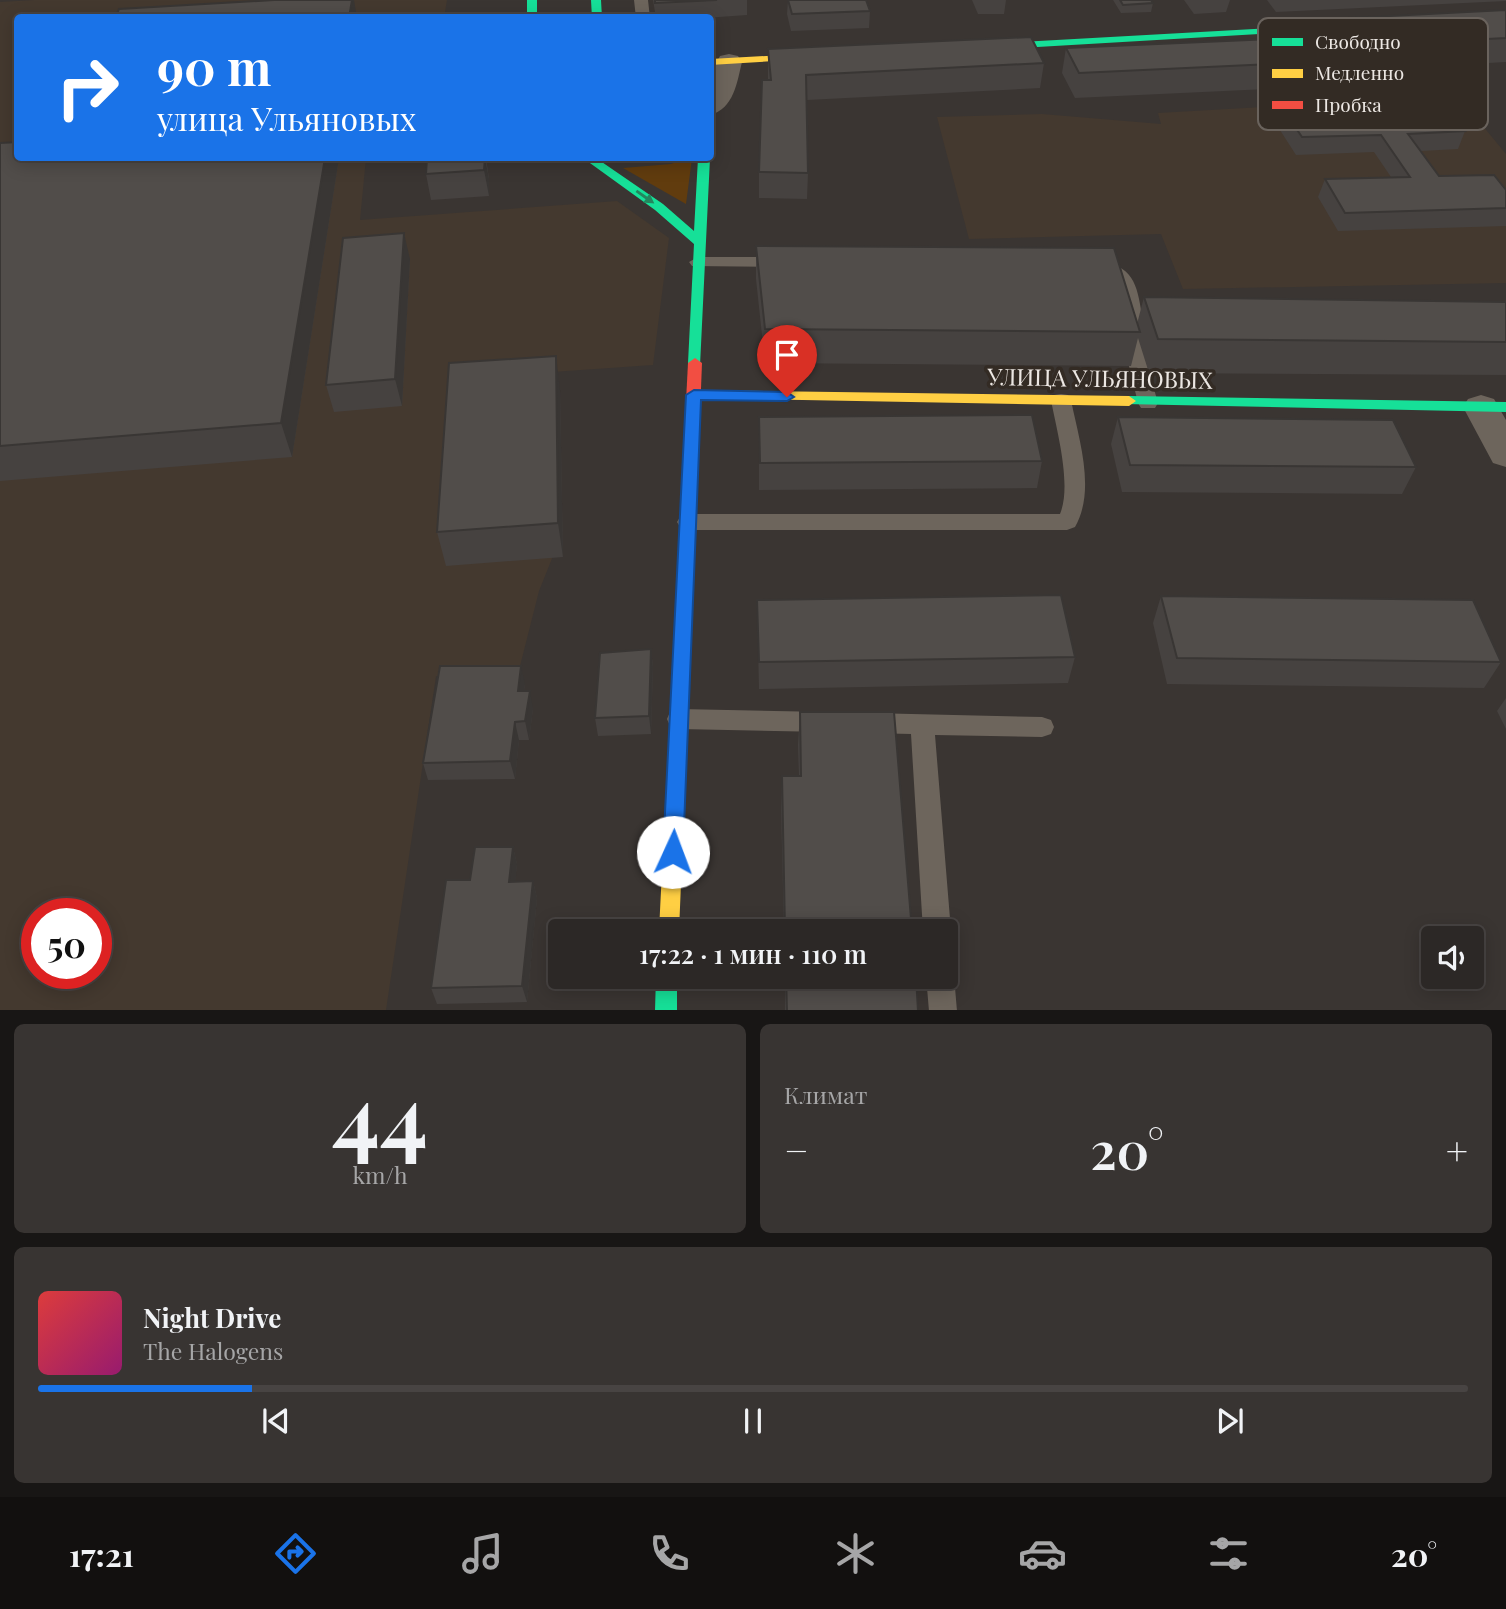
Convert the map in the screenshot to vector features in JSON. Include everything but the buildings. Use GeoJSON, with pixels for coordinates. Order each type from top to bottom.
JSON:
{"type":"FeatureCollection","features":[{"type":"Feature","properties":{"kind":"street"},"geometry":{"type":"LineString","coordinates":[[965,48],[1258,32]]}},
{"type":"Feature","properties":{"kind":"street"},"geometry":{"type":"LineString","coordinates":[[714,102],[720,94],[720,62],[831,56]]}},
{"type":"Feature","properties":{"kind":"street"},"geometry":{"type":"LineString","coordinates":[[592,161],[659,207],[700,243]]}},
{"type":"Feature","properties":{"kind":"street"},"geometry":{"type":"LineString","coordinates":[[670,919],[704,161]]}},
{"type":"Feature","properties":{"kind":"street","name":"УЛИЦА УЛЬЯНОВЫХ"},"geometry":{"type":"LineString","coordinates":[[694,395],[1493,407]]}},
{"type":"Feature","properties":{"kind":"street"},"geometry":{"type":"LineString","coordinates":[[1493,407],[1506,454]]}},
{"type":"Feature","properties":{"kind":"street"},"geometry":{"type":"LineString","coordinates":[[666,1010],[667,989]]}},
{"type":"Feature","properties":{"kind":"lane"},"geometry":{"type":"LineString","coordinates":[[698,262],[810,262]]}},
{"type":"Feature","properties":{"kind":"lane"},"geometry":{"type":"LineString","coordinates":[[1073,264],[1101,265],[1123,274],[1128,284],[1133,320],[1129,327],[1129,338],[1148,403]]}},
{"type":"Feature","properties":{"kind":"lane"},"geometry":{"type":"LineString","coordinates":[[1133,320],[1160,321]]}},
{"type":"Feature","properties":{"kind":"lane"},"geometry":{"type":"LineString","coordinates":[[688,522],[1067,522],[1075,502],[1061,400]]}},
{"type":"Feature","properties":{"kind":"lane"},"geometry":{"type":"LineString","coordinates":[[679,719],[1042,726]]}},
{"type":"Feature","properties":{"kind":"lane"},"geometry":{"type":"LineString","coordinates":[[922,724],[936,919]]}},
{"type":"Feature","properties":{"kind":"lane"},"geometry":{"type":"LineString","coordinates":[[941,989],[943,1010]]}},
{"type":"Feature","properties":{"kind":"shaded area"},"geometry":{"type":"Polygon","coordinates":[[[447,0],[445,14],[14,14],[14,161],[366,161],[360,220],[617,201],[669,238],[653,365],[552,372],[553,556],[539,591],[517,678],[436,676],[386,1010],[0,1010],[0,2],[447,0]]]}},
{"type":"Feature","properties":{"kind":"shaded area"},"geometry":{"type":"Polygon","coordinates":[[[1258,107],[1258,130],[1486,130],[1506,154],[1506,283],[1183,289],[1161,234],[969,239],[937,117],[1042,114],[1161,124],[1158,113],[1258,107]]]}},
{"type":"Feature","properties":{"kind":"shaded area"},"geometry":{"type":"Polygon","coordinates":[[[692,161],[686,204],[623,168],[692,161]]]}},
{"type":"Feature","properties":{"kind":"traffic: fast"},"geometry":{"type":"LineString","coordinates":[[532,0],[532,14]]}},
{"type":"Feature","properties":{"kind":"traffic: fast"},"geometry":{"type":"LineString","coordinates":[[596,0],[597,14]]}},
{"type":"Feature","properties":{"kind":"traffic: fast"},"geometry":{"type":"LineString","coordinates":[[984,47],[1258,32]]}},
{"type":"Feature","properties":{"kind":"traffic: fast"},"geometry":{"type":"LineString","coordinates":[[593,161],[659,207],[700,243]]}},
{"type":"Feature","properties":{"kind":"traffic: fast"},"geometry":{"type":"LineString","coordinates":[[695,363],[704,161]]}},
{"type":"Feature","properties":{"kind":"traffic: fast"},"geometry":{"type":"LineString","coordinates":[[1129,401],[1506,407]]}},
{"type":"Feature","properties":{"kind":"traffic: fast"},"geometry":{"type":"LineString","coordinates":[[666,1010],[667,989]]}},
{"type":"Feature","properties":{"kind":"traffic: slow"},"geometry":{"type":"LineString","coordinates":[[714,62],[819,56]]}},
{"type":"Feature","properties":{"kind":"traffic: slow"},"geometry":{"type":"LineString","coordinates":[[693,395],[1129,401]]}},
{"type":"Feature","properties":{"kind":"traffic: slow"},"geometry":{"type":"LineString","coordinates":[[670,919],[681,669]]}},
{"type":"Feature","properties":{"kind":"traffic: jam"},"geometry":{"type":"LineString","coordinates":[[681,669],[695,363]]}},
{"type":"Feature","properties":{"kind":"route"},"geometry":{"type":"LineString","coordinates":[[673,852],[694,395],[787,397]]}}]}
